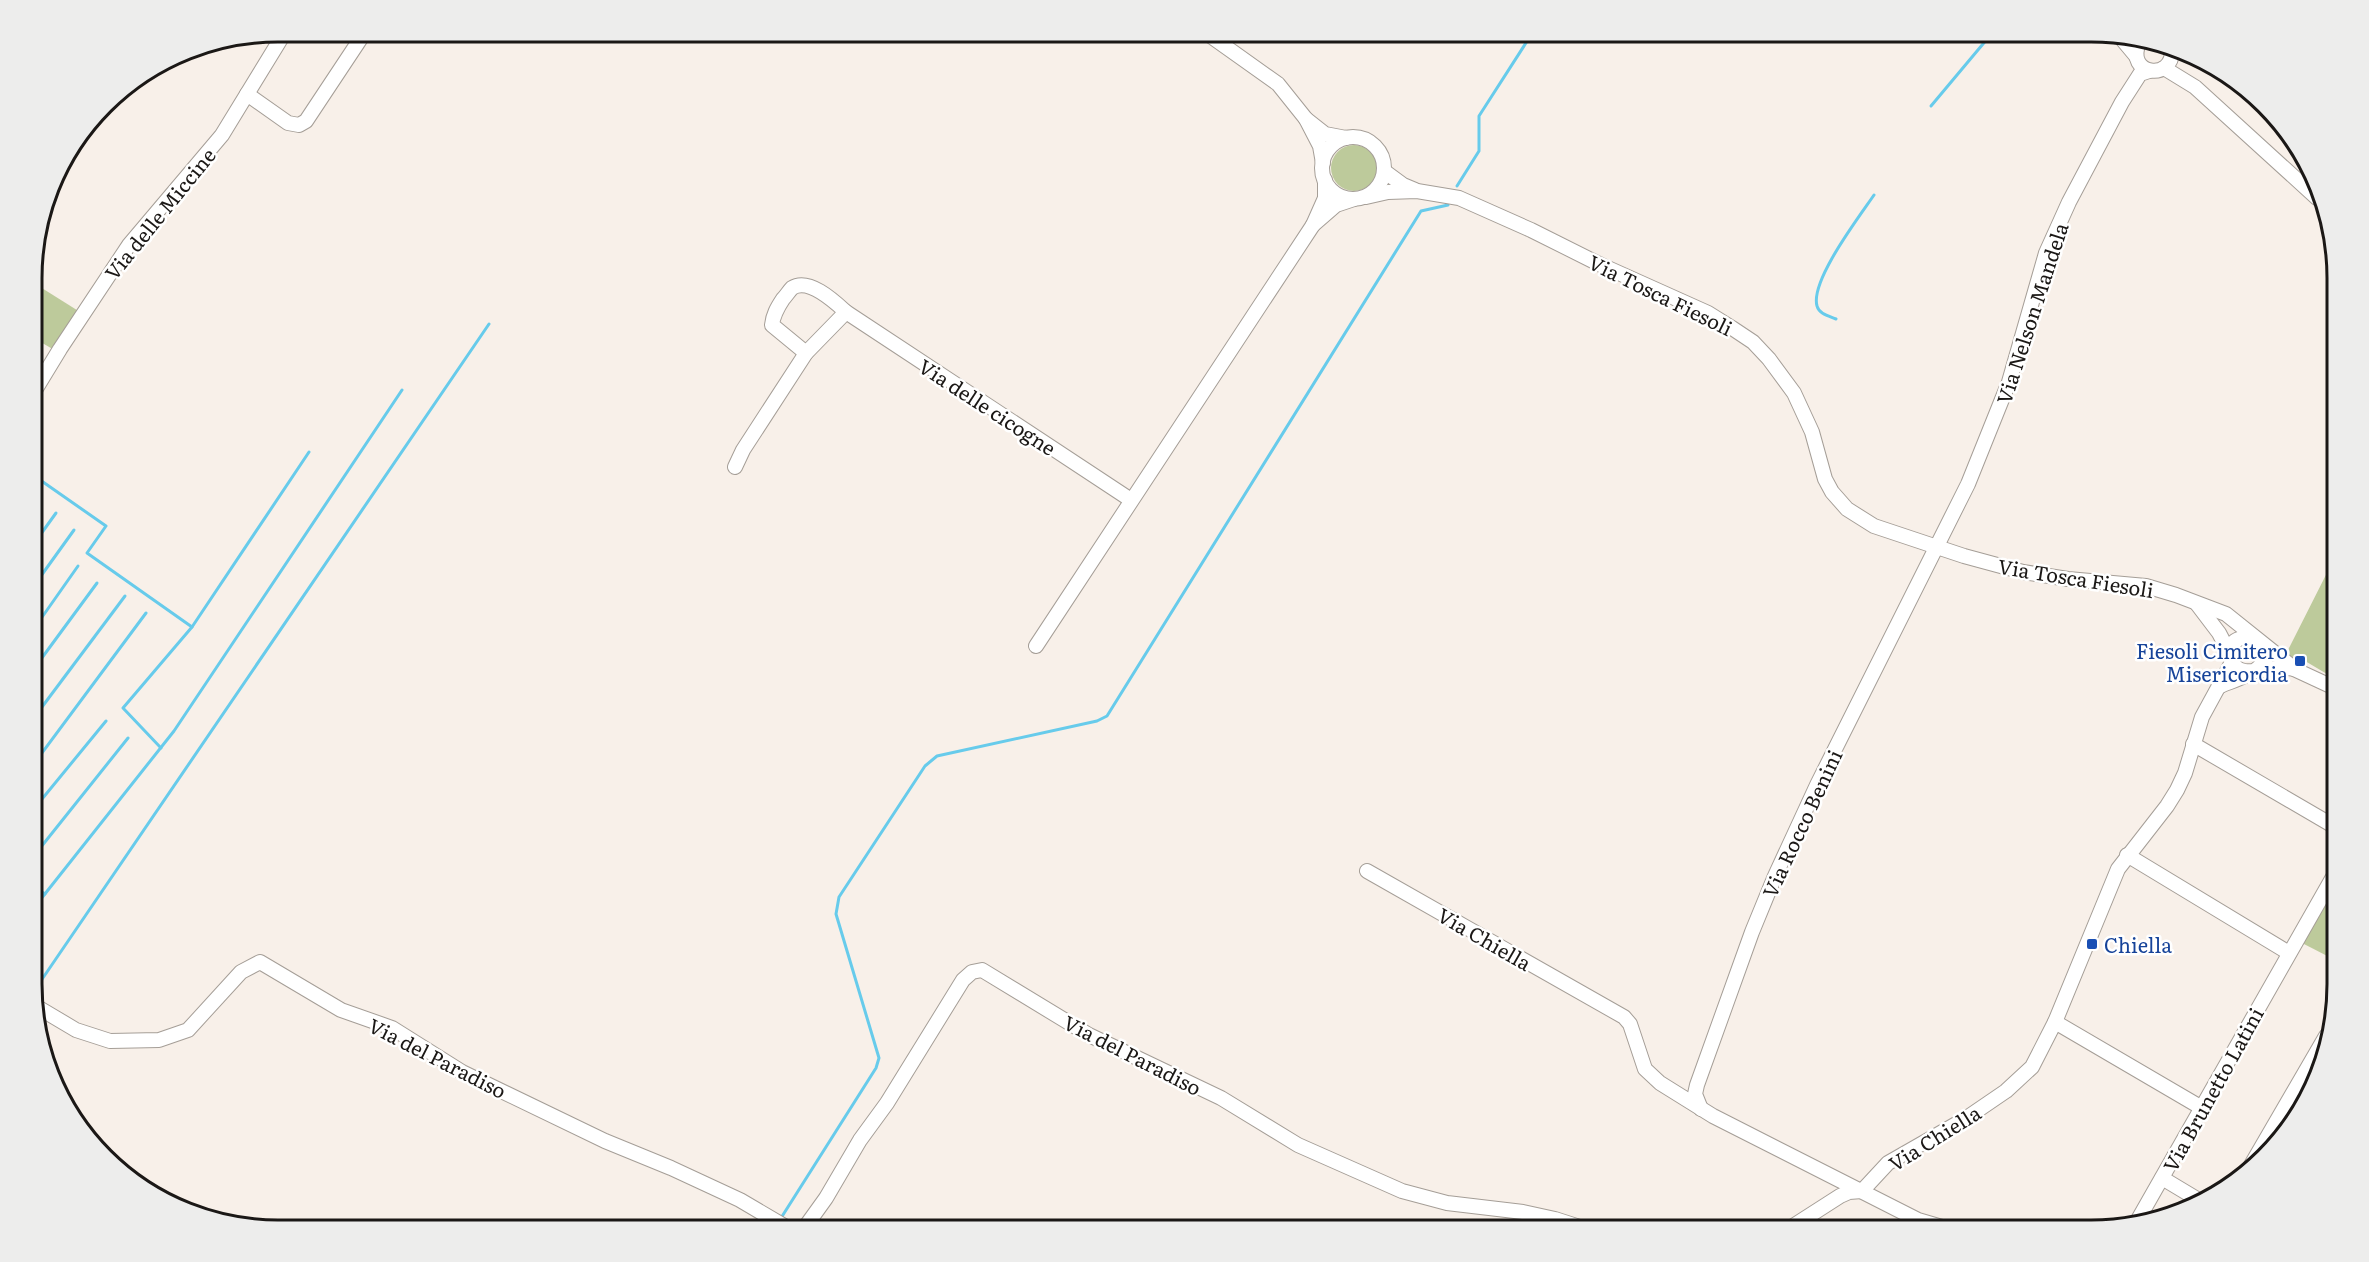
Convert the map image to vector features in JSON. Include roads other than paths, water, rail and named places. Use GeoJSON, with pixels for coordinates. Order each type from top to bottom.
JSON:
{"type":"FeatureCollection","features":[{"type":"Feature","properties":{"kind":"street","name":"Via delle Miccine"},"geometry":{"type":"LineString","coordinates":[[42,379],[129,244],[222,135],[279,42]]}},
{"type":"Feature","properties":{"kind":"street"},"geometry":{"type":"LineString","coordinates":[[248,94],[288,123],[299,125],[306,121],[357,42]]}},
{"type":"Feature","properties":{"kind":"street"},"geometry":{"type":"LineString","coordinates":[[1036,646],[1313,225],[1325,198],[1320,146],[1306,119],[1278,84],[1219,42]]}},
{"type":"Feature","properties":{"kind":"street"},"geometry":{"type":"LineString","coordinates":[[2128,45],[2157,71],[2171,59],[2195,87],[2311,192]]}},
{"type":"Feature","properties":{"kind":"street","name":"Via Nelson Mandela"},"geometry":{"type":"LineString","coordinates":[[1936,547],[1968,484],[2009,382],[2046,253],[2098,144],[2134,83],[2141,58]]}},
{"type":"Feature","properties":{"kind":"street"},"geometry":{"type":"LineString","coordinates":[[1306,119],[1325,134],[1359,138],[1375,146],[1383,160],[1384,171],[1379,186],[1360,198],[1336,205],[1313,225]]}},
{"type":"Feature","properties":{"kind":"street"},"geometry":{"type":"LineString","coordinates":[[1323,163],[1332,146],[1346,138]]}},
{"type":"Feature","properties":{"kind":"street","name":"Via Tosca Fiesoli"},"geometry":{"type":"LineString","coordinates":[[1384,171],[1417,191]]}},
{"type":"Feature","properties":{"kind":"street"},"geometry":{"type":"LineString","coordinates":[[1325,180],[1333,192],[1344,198],[1360,198]]}},
{"type":"Feature","properties":{"kind":"street","name":"Via Tosca Fiesoli"},"geometry":{"type":"LineString","coordinates":[[1360,198],[1388,192],[1417,191],[1459,198],[1708,313],[1732,328],[1753,342],[1769,359],[1794,393],[1812,432],[1825,479],[1839,502],[1874,526],[2023,572],[2068,579],[2146,586],[2195,602],[2226,614],[2295,669],[2327,684]]}},
{"type":"Feature","properties":{"kind":"street","name":"Via delle cicogne"},"geometry":{"type":"LineString","coordinates":[[806,353],[772,325],[772,316],[791,289],[799,285],[810,287],[831,299],[846,312],[1131,500]]}},
{"type":"Feature","properties":{"kind":"street"},"geometry":{"type":"LineString","coordinates":[[735,467],[760,422],[806,353],[846,312]]}},
{"type":"Feature","properties":{"kind":"street","name":"Via Rocco Benini"},"geometry":{"type":"LineString","coordinates":[[1701,1109],[1695,1094],[1697,1085],[1774,876],[1936,547]]}},
{"type":"Feature","properties":{"kind":"street"},"geometry":{"type":"LineString","coordinates":[[2195,602],[2219,633],[2231,658],[2241,671],[2249,672]]}},
{"type":"Feature","properties":{"kind":"street"},"geometry":{"type":"LineString","coordinates":[[2220,686],[2257,669],[2264,660],[2265,652],[2260,641],[2253,638],[2241,638],[2233,644],[2231,658]]}},
{"type":"Feature","properties":{"kind":"street","name":"Via Chiella"},"geometry":{"type":"LineString","coordinates":[[1367,871],[1528,964],[1613,1009],[1630,1024],[1645,1069],[1660,1083],[1701,1109],[1862,1191],[1888,1163],[1965,1119],[2021,1079],[2037,1057],[2055,1022],[2109,886],[2127,855],[2172,798],[2185,773],[2205,709],[2220,686],[2231,658]]}},
{"type":"Feature","properties":{"kind":"street","name":"Via Tosca Fiesoli"},"geometry":{"type":"LineString","coordinates":[[2249,672],[2277,668],[2295,669]]}},
{"type":"Feature","properties":{"kind":"street"},"geometry":{"type":"LineString","coordinates":[[2193,744],[2327,822]]}},
{"type":"Feature","properties":{"kind":"street"},"geometry":{"type":"LineString","coordinates":[[2127,855],[2289,952]]}},
{"type":"Feature","properties":{"kind":"street","name":"Via Brunetto Latini"},"geometry":{"type":"LineString","coordinates":[[2141,1214],[2327,887]]}},
{"type":"Feature","properties":{"kind":"street","name":"Via del Paradiso"},"geometry":{"type":"LineString","coordinates":[[44,1011],[76,1030],[110,1041],[159,1040],[188,1030],[242,972],[260,962],[341,1010],[392,1028],[462,1072],[605,1141],[671,1168],[775,1220]]}},
{"type":"Feature","properties":{"kind":"street","name":"Via del Paradiso"},"geometry":{"type":"LineString","coordinates":[[810,1220],[860,1140],[887,1103],[963,980],[975,970],[982,970],[1089,1035],[1221,1098],[1312,1152],[1402,1191],[1448,1203],[1533,1214],[1554,1220]]}},
{"type":"Feature","properties":{"kind":"street"},"geometry":{"type":"LineString","coordinates":[[2055,1022],[2202,1108]]}},
{"type":"Feature","properties":{"kind":"street"},"geometry":{"type":"LineString","coordinates":[[2261,1148],[2317,1050]]}},
{"type":"Feature","properties":{"kind":"street"},"geometry":{"type":"LineString","coordinates":[[2162,1178],[2194,1197]]}},
{"type":"Feature","properties":{"kind":"street"},"geometry":{"type":"LineString","coordinates":[[1802,1220],[1840,1196],[1849,1192],[1862,1191],[1918,1220]]}},
{"type":"Feature","properties":{"kind":"waterway"},"geometry":{"type":"LineString","coordinates":[[1457,186],[1479,151],[1479,116],[1527,42]]}},
{"type":"Feature","properties":{"kind":"waterway"},"geometry":{"type":"LineString","coordinates":[[1931,106],[1985,42]]}},
{"type":"Feature","properties":{"kind":"waterway"},"geometry":{"type":"LineString","coordinates":[[1836,319],[1818,309],[1817,295],[1821,281],[1837,249],[1874,195]]}},
{"type":"Feature","properties":{"kind":"waterway"},"geometry":{"type":"LineString","coordinates":[[781,1218],[876,1068],[879,1058],[836,914],[839,897],[925,766],[937,756],[1097,721],[1107,716],[1421,211],[1448,205]]}},
{"type":"Feature","properties":{"kind":"waterway"},"geometry":{"type":"LineString","coordinates":[[42,979],[489,324]]}},
{"type":"Feature","properties":{"kind":"waterway"},"geometry":{"type":"LineString","coordinates":[[42,898],[174,731],[402,390]]}},
{"type":"Feature","properties":{"kind":"waterway"},"geometry":{"type":"LineString","coordinates":[[161,748],[123,708],[192,627],[309,452]]}},
{"type":"Feature","properties":{"kind":"waterway"},"geometry":{"type":"LineString","coordinates":[[42,481],[106,526],[87,553],[192,627]]}},
{"type":"Feature","properties":{"kind":"waterway"},"geometry":{"type":"LineString","coordinates":[[42,532],[56,513]]}},
{"type":"Feature","properties":{"kind":"waterway"},"geometry":{"type":"LineString","coordinates":[[42,574],[74,530]]}},
{"type":"Feature","properties":{"kind":"waterway"},"geometry":{"type":"LineString","coordinates":[[42,617],[78,566]]}},
{"type":"Feature","properties":{"kind":"waterway"},"geometry":{"type":"LineString","coordinates":[[42,658],[97,583]]}},
{"type":"Feature","properties":{"kind":"waterway"},"geometry":{"type":"LineString","coordinates":[[42,707],[125,596]]}},
{"type":"Feature","properties":{"kind":"waterway"},"geometry":{"type":"LineString","coordinates":[[42,753],[146,613]]}},
{"type":"Feature","properties":{"kind":"waterway"},"geometry":{"type":"LineString","coordinates":[[42,799],[106,721]]}},
{"type":"Feature","properties":{"kind":"waterway"},"geometry":{"type":"LineString","coordinates":[[42,846],[128,738]]}},
{"type":"Feature","properties":{"kind":"place","name":"Fiesoli Cimitero Misericordia"},"geometry":{"type":"Point","coordinates":[2300,661]}},
{"type":"Feature","properties":{"kind":"place","name":"Chiella"},"geometry":{"type":"Point","coordinates":[2092,944]}}]}
